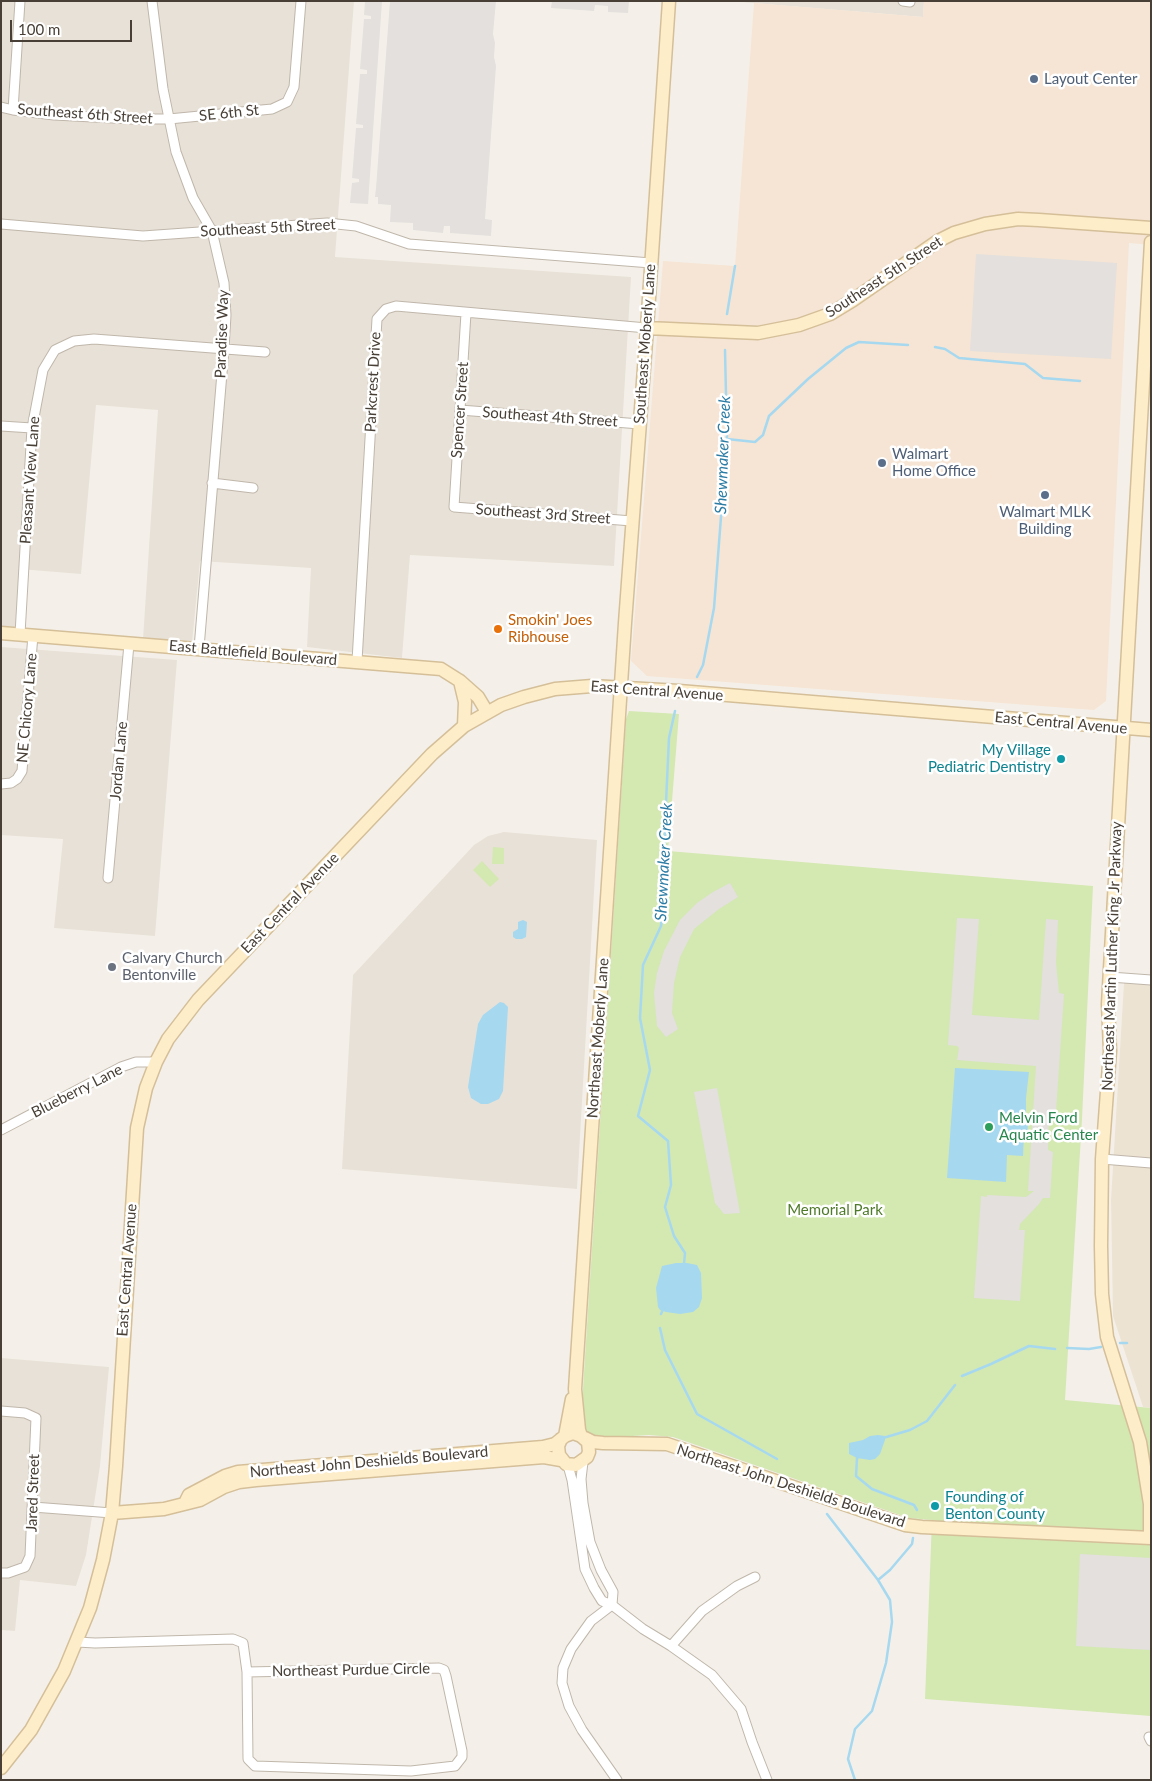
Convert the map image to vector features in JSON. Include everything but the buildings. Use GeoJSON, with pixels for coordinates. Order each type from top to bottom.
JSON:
{"type":"FeatureCollection","features":[{"type":"Feature","properties":{"kind":"street"},"geometry":{"type":"LineString","coordinates":[[13,110],[20,1]]}},
{"type":"Feature","properties":{"kind":"street","name":"Paradise Way"},"geometry":{"type":"LineString","coordinates":[[152,1],[163,89],[176,152],[193,198],[212,230],[224,283],[226,315],[224,349],[200,648]]}},
{"type":"Feature","properties":{"kind":"street","name":"SE 6th St"},"geometry":{"type":"LineString","coordinates":[[169,119],[272,109],[287,102],[294,87],[301,1]]}},
{"type":"Feature","properties":{"kind":"street","name":"Southeast Moberly Lane"},"geometry":{"type":"LineString","coordinates":[[621,686],[669,1]]}},
{"type":"Feature","properties":{"kind":"street"},"geometry":{"type":"LineString","coordinates":[[903,1],[910,2]]}},
{"type":"Feature","properties":{"kind":"street","name":"Southeast 6th Street"},"geometry":{"type":"LineString","coordinates":[[1,107],[54,115],[132,120],[169,119]]}},
{"type":"Feature","properties":{"kind":"street","name":"Southeast 5th Street"},"geometry":{"type":"LineString","coordinates":[[647,328],[758,333],[799,325],[830,314],[954,232],[985,224],[1018,219],[1151,228]]}},
{"type":"Feature","properties":{"kind":"street","name":"Southeast 5th Street"},"geometry":{"type":"LineString","coordinates":[[1,224],[143,236],[212,230],[337,224],[356,226],[409,244],[651,263]]}},
{"type":"Feature","properties":{"kind":"street","name":"Northeast Martin Luther King Jr Parkway"},"geometry":{"type":"LineString","coordinates":[[1151,242],[1108,1004],[1110,1051],[1102,1159],[1102,1294],[1107,1337],[1140,1442],[1150,1504],[1151,1538]]}},
{"type":"Feature","properties":{"kind":"street","name":"Parkcrest Drive"},"geometry":{"type":"LineString","coordinates":[[357,661],[377,319],[386,309],[396,306],[647,328]]}},
{"type":"Feature","properties":{"kind":"street","name":"Spencer Street"},"geometry":{"type":"LineString","coordinates":[[454,507],[466,313]]}},
{"type":"Feature","properties":{"kind":"street","name":"Pleasant View Lane"},"geometry":{"type":"LineString","coordinates":[[27,635],[32,428],[43,370],[55,350],[74,341],[94,339],[265,352]]}},
{"type":"Feature","properties":{"kind":"street","name":"Southeast 4th Street"},"geometry":{"type":"LineString","coordinates":[[460,410],[640,424]]}},
{"type":"Feature","properties":{"kind":"street"},"geometry":{"type":"LineString","coordinates":[[1,426],[32,428]]}},
{"type":"Feature","properties":{"kind":"street"},"geometry":{"type":"LineString","coordinates":[[212,483],[253,488]]}},
{"type":"Feature","properties":{"kind":"street","name":"Southeast 3rd Street"},"geometry":{"type":"LineString","coordinates":[[454,507],[632,521]]}},
{"type":"Feature","properties":{"kind":"street","name":"East Battlefield Boulevard"},"geometry":{"type":"LineString","coordinates":[[1,632],[441,669],[460,681],[478,697],[487,712]]}},
{"type":"Feature","properties":{"kind":"street","name":"NE Chicory Lane"},"geometry":{"type":"LineString","coordinates":[[1,784],[11,783],[22,772],[27,635]]}},
{"type":"Feature","properties":{"kind":"street","name":"Jordan Lane"},"geometry":{"type":"LineString","coordinates":[[108,878],[129,644]]}},
{"type":"Feature","properties":{"kind":"street"},"geometry":{"type":"LineString","coordinates":[[460,681],[464,702],[464,726]]}},
{"type":"Feature","properties":{"kind":"street","name":"East Central Avenue"},"geometry":{"type":"LineString","coordinates":[[1,1768],[39,1717],[64,1671],[90,1608],[103,1560],[112,1512],[116,1466],[137,1128],[146,1088],[156,1062],[168,1039],[198,1000],[432,754],[464,726],[487,712],[524,697],[555,689],[592,686],[621,686],[1151,730]]}},
{"type":"Feature","properties":{"kind":"street","name":"Northeast Moberly Lane"},"geometry":{"type":"LineString","coordinates":[[583,1437],[579,1430],[575,1389],[621,686]]}},
{"type":"Feature","properties":{"kind":"street"},"geometry":{"type":"LineString","coordinates":[[1110,977],[1151,980]]}},
{"type":"Feature","properties":{"kind":"street","name":"Blueberry Lane"},"geometry":{"type":"LineString","coordinates":[[1,1130],[121,1067],[136,1062],[156,1062]]}},
{"type":"Feature","properties":{"kind":"street"},"geometry":{"type":"LineString","coordinates":[[1102,1159],[1151,1163]]}},
{"type":"Feature","properties":{"kind":"street","name":"Northeast Moberly Lane"},"geometry":{"type":"LineString","coordinates":[[563,1438],[575,1389]]}},
{"type":"Feature","properties":{"kind":"street","name":"Jared Street"},"geometry":{"type":"LineString","coordinates":[[1,1411],[25,1413],[36,1418],[30,1556],[25,1567],[8,1573],[1,1573]]}},
{"type":"Feature","properties":{"kind":"street"},"geometry":{"type":"LineString","coordinates":[[617,1780],[582,1730],[569,1706],[562,1683],[563,1668],[571,1649],[592,1621],[612,1606],[613,1592],[601,1570],[590,1542],[583,1502],[582,1479],[589,1447],[583,1437],[573,1433],[563,1438],[558,1446],[558,1452],[569,1470],[572,1480],[585,1569],[594,1588],[602,1601],[612,1606],[712,1675],[741,1709],[767,1780]]}},
{"type":"Feature","properties":{"kind":"street","name":"Northeast John Deshields Boulevard"},"geometry":{"type":"LineString","coordinates":[[583,1437],[593,1442],[603,1443],[667,1444],[905,1525],[1151,1538]]}},
{"type":"Feature","properties":{"kind":"street","name":"Northeast John Deshields Boulevard"},"geometry":{"type":"LineString","coordinates":[[185,1503],[189,1495],[225,1476],[238,1472],[543,1447],[555,1444],[563,1438]]}},
{"type":"Feature","properties":{"kind":"street","name":"Northeast John Deshields Boulevard"},"geometry":{"type":"LineString","coordinates":[[585,1460],[604,1452],[641,1444]]}},
{"type":"Feature","properties":{"kind":"street","name":"Northeast John Deshields Boulevard"},"geometry":{"type":"LineString","coordinates":[[112,1512],[164,1508],[200,1500],[224,1487],[239,1482],[256,1480],[544,1456],[564,1462]]}},
{"type":"Feature","properties":{"kind":"street"},"geometry":{"type":"LineString","coordinates":[[564,1462],[576,1465],[585,1460]]}},
{"type":"Feature","properties":{"kind":"street"},"geometry":{"type":"LineString","coordinates":[[33,1507],[112,1512]]}},
{"type":"Feature","properties":{"kind":"street"},"geometry":{"type":"LineString","coordinates":[[671,1646],[702,1611],[736,1586],[755,1577]]}},
{"type":"Feature","properties":{"kind":"street"},"geometry":{"type":"LineString","coordinates":[[77,1642],[233,1639],[243,1644],[247,1672]]}},
{"type":"Feature","properties":{"kind":"street","name":"Northeast Purdue Circle"},"geometry":{"type":"LineString","coordinates":[[439,1668],[444,1670],[446,1676],[462,1757],[455,1766],[410,1771],[254,1766],[248,1758],[247,1672],[439,1668]]}},
{"type":"Feature","properties":{"kind":"shaded area"},"geometry":{"type":"Polygon","coordinates":[[[1,1],[354,1],[335,257],[631,277],[614,566],[410,555],[402,658],[307,647],[311,568],[200,561],[192,643],[143,639],[158,410],[96,405],[81,574],[19,569],[17,629],[1,628],[1,1]]]}},
{"type":"Feature","properties":{"kind":"shaded area"},"geometry":{"type":"Polygon","coordinates":[[[365,1],[382,1],[368,204],[350,203],[352,183],[359,182],[359,179],[352,178],[356,128],[363,128],[363,125],[356,124],[360,74],[367,74],[367,70],[360,69],[364,19],[371,19],[371,16],[364,15],[365,1]]]}},
{"type":"Feature","properties":{"kind":"shaded area"},"geometry":{"type":"Polygon","coordinates":[[[390,1],[496,1],[493,34],[496,66],[485,219],[492,220],[491,236],[450,233],[450,226],[444,226],[443,233],[413,230],[413,223],[390,222],[391,205],[378,204],[378,197],[375,197],[390,1]]]}},
{"type":"Feature","properties":{"kind":"shaded area"},"geometry":{"type":"Polygon","coordinates":[[[552,1],[629,1],[628,13],[608,12],[608,6],[595,5],[594,11],[551,8],[552,1]]]}},
{"type":"Feature","properties":{"kind":"shaded area"},"geometry":{"type":"Polygon","coordinates":[[[729,1],[924,1],[923,17],[729,1]]]}},
{"type":"Feature","properties":{"kind":"shaded area","name":"Walmart Home Office"},"geometry":{"type":"Polygon","coordinates":[[[924,1],[1151,1],[1151,245],[1129,243],[1106,701],[1094,710],[647,676],[631,661],[663,261],[735,266],[754,3],[923,17],[924,1]]]}},
{"type":"Feature","properties":{"kind":"shaded area"},"geometry":{"type":"Polygon","coordinates":[[[976,254],[1117,263],[1111,359],[970,351],[976,254]]]}},
{"type":"Feature","properties":{"kind":"shaded area"},"geometry":{"type":"Polygon","coordinates":[[[1,647],[177,660],[155,936],[54,928],[63,839],[1,835],[1,647]]]}},
{"type":"Feature","properties":{"kind":"shaded area"},"geometry":{"type":"Polygon","coordinates":[[[504,832],[597,840],[577,1189],[342,1169],[353,975],[474,845],[488,836],[504,832]]]}},
{"type":"Feature","properties":{"kind":"shaded area"},"geometry":{"type":"Polygon","coordinates":[[[730,883],[738,897],[694,929],[680,957],[674,983],[672,1013],[678,1029],[666,1037],[657,1026],[654,993],[657,973],[664,951],[680,920],[697,903],[730,883]]]}},
{"type":"Feature","properties":{"kind":"shaded area"},"geometry":{"type":"Polygon","coordinates":[[[957,918],[979,919],[972,1015],[1039,1020],[1046,919],[1058,920],[1056,963],[1059,993],[1064,994],[1056,1112],[1050,1112],[1049,1115],[1048,1150],[1053,1152],[1050,1198],[1043,1198],[1020,1224],[1019,1230],[1025,1230],[1020,1301],[974,1298],[981,1196],[1026,1197],[1034,1191],[1028,1191],[1036,1066],[957,1060],[959,1048],[948,1045],[957,918]]]}},
{"type":"Feature","properties":{"kind":"shaded area"},"geometry":{"type":"Polygon","coordinates":[[[1124,983],[1151,984],[1151,1408],[1143,1407],[1113,1316],[1111,1200],[1124,983]]]}},
{"type":"Feature","properties":{"kind":"shaded area"},"geometry":{"type":"Polygon","coordinates":[[[717,1088],[740,1213],[724,1214],[715,1203],[694,1092],[717,1088]]]}},
{"type":"Feature","properties":{"kind":"shaded area"},"geometry":{"type":"Polygon","coordinates":[[[1,1358],[109,1367],[100,1466],[86,1555],[76,1586],[20,1580],[15,1631],[1,1630],[1,1358]]]}},
{"type":"Feature","properties":{"kind":"shaded area"},"geometry":{"type":"Polygon","coordinates":[[[1080,1554],[1151,1558],[1151,1650],[1076,1646],[1080,1554]]]}},
{"type":"Feature","properties":{"kind":"green space","name":"Memorial Park"},"geometry":{"type":"Polygon","coordinates":[[[629,711],[679,714],[668,851],[1093,886],[1082,1119],[1065,1400],[1151,1408],[1151,1716],[925,1699],[932,1520],[909,1518],[673,1437],[649,1435],[601,1438],[590,1435],[584,1430],[581,1420],[626,719],[629,711]]]}},
{"type":"Feature","properties":{"kind":"green space"},"geometry":{"type":"Polygon","coordinates":[[[493,847],[504,848],[504,864],[492,864],[493,847]]]}},
{"type":"Feature","properties":{"kind":"green space"},"geometry":{"type":"Polygon","coordinates":[[[482,861],[499,879],[490,887],[473,870],[482,861]]]}},
{"type":"Feature","properties":{"kind":"water"},"geometry":{"type":"Polygon","coordinates":[[[523,920],[527,922],[526,937],[516,939],[513,937],[513,932],[518,929],[518,922],[523,920]]]}},
{"type":"Feature","properties":{"kind":"water"},"geometry":{"type":"Polygon","coordinates":[[[500,1002],[508,1007],[503,1091],[499,1099],[488,1104],[481,1104],[471,1098],[468,1087],[478,1024],[483,1015],[500,1002]]]}},
{"type":"Feature","properties":{"kind":"water","name":"Melvin Ford Aquatic Center"},"geometry":{"type":"Polygon","coordinates":[[[955,1068],[1029,1072],[1026,1098],[1026,1124],[1028,1124],[1027,1134],[1024,1134],[1023,1156],[1007,1155],[1006,1182],[947,1178],[955,1068]]]}},
{"type":"Feature","properties":{"kind":"water"},"geometry":{"type":"Polygon","coordinates":[[[676,1263],[697,1265],[701,1273],[702,1298],[699,1307],[693,1312],[680,1314],[666,1312],[658,1307],[656,1288],[662,1266],[676,1263]]]}},
{"type":"Feature","properties":{"kind":"water"},"geometry":{"type":"Polygon","coordinates":[[[878,1435],[885,1436],[885,1440],[880,1454],[875,1459],[857,1458],[849,1454],[849,1443],[878,1435]]]}},
{"type":"Feature","properties":{"kind":"waterway","name":"Shewmaker Creek"},"geometry":{"type":"LineString","coordinates":[[727,314],[735,266]]}},
{"type":"Feature","properties":{"kind":"waterway"},"geometry":{"type":"LineString","coordinates":[[727,439],[755,442],[763,435],[769,416],[808,379],[846,348],[859,342],[908,345]]}},
{"type":"Feature","properties":{"kind":"waterway"},"geometry":{"type":"LineString","coordinates":[[935,347],[945,349],[959,358],[1025,364],[1043,378],[1080,381]]}},
{"type":"Feature","properties":{"kind":"waterway","name":"Shewmaker Creek"},"geometry":{"type":"LineString","coordinates":[[697,677],[703,665],[714,608],[727,439],[725,350]]}},
{"type":"Feature","properties":{"kind":"waterway","name":"Shewmaker Creek"},"geometry":{"type":"LineString","coordinates":[[675,711],[669,738],[665,824],[665,893],[661,926],[643,965],[640,1018],[650,1070],[638,1116],[668,1141],[671,1185],[665,1207],[674,1236],[685,1253],[684,1264]]}},
{"type":"Feature","properties":{"kind":"waterway","name":"Shewmaker Creek"},"geometry":{"type":"LineString","coordinates":[[661,1314],[664,1307]]}},
{"type":"Feature","properties":{"kind":"waterway","name":"Shewmaker Creek"},"geometry":{"type":"LineString","coordinates":[[660,1328],[665,1350],[697,1414],[777,1459]]}},
{"type":"Feature","properties":{"kind":"waterway"},"geometry":{"type":"LineString","coordinates":[[1120,1343],[1127,1343]]}},
{"type":"Feature","properties":{"kind":"waterway"},"geometry":{"type":"LineString","coordinates":[[962,1376],[1029,1346],[1055,1349]]}},
{"type":"Feature","properties":{"kind":"waterway"},"geometry":{"type":"LineString","coordinates":[[1067,1348],[1089,1349],[1101,1347]]}},
{"type":"Feature","properties":{"kind":"waterway"},"geometry":{"type":"LineString","coordinates":[[883,1438],[910,1430],[927,1421],[955,1385]]}},
{"type":"Feature","properties":{"kind":"waterway"},"geometry":{"type":"LineString","coordinates":[[859,1457],[857,1458],[856,1476],[872,1489],[914,1505],[917,1510]]}},
{"type":"Feature","properties":{"kind":"waterway","name":"Shewmaker Creek"},"geometry":{"type":"LineString","coordinates":[[827,1514],[878,1580],[890,1600],[892,1622],[886,1663],[872,1711],[855,1729],[848,1759],[855,1780]]}},
{"type":"Feature","properties":{"kind":"waterway"},"geometry":{"type":"LineString","coordinates":[[878,1580],[890,1570],[912,1544],[913,1538]]}},
{"type":"Feature","properties":{"kind":"place","name":"Layout Center"},"geometry":{"type":"Point","coordinates":[1034,79]}},
{"type":"Feature","properties":{"kind":"place","name":"Walmart Home Office"},"geometry":{"type":"Point","coordinates":[882,463]}},
{"type":"Feature","properties":{"kind":"place","name":"Walmart MLK Building"},"geometry":{"type":"Point","coordinates":[1045,495]}},
{"type":"Feature","properties":{"kind":"place","name":"Smokin' Joes Ribhouse"},"geometry":{"type":"Point","coordinates":[498,629]}},
{"type":"Feature","properties":{"kind":"place","name":"My Village Pediatric Dentistry"},"geometry":{"type":"Point","coordinates":[1061,759]}},
{"type":"Feature","properties":{"kind":"place","name":"Calvary Church Bentonville"},"geometry":{"type":"Point","coordinates":[112,967]}},
{"type":"Feature","properties":{"kind":"place","name":"Melvin Ford Aquatic Center"},"geometry":{"type":"Point","coordinates":[989,1127]}},
{"type":"Feature","properties":{"kind":"place","name":"Founding of Benton County"},"geometry":{"type":"Point","coordinates":[935,1506]}}]}
